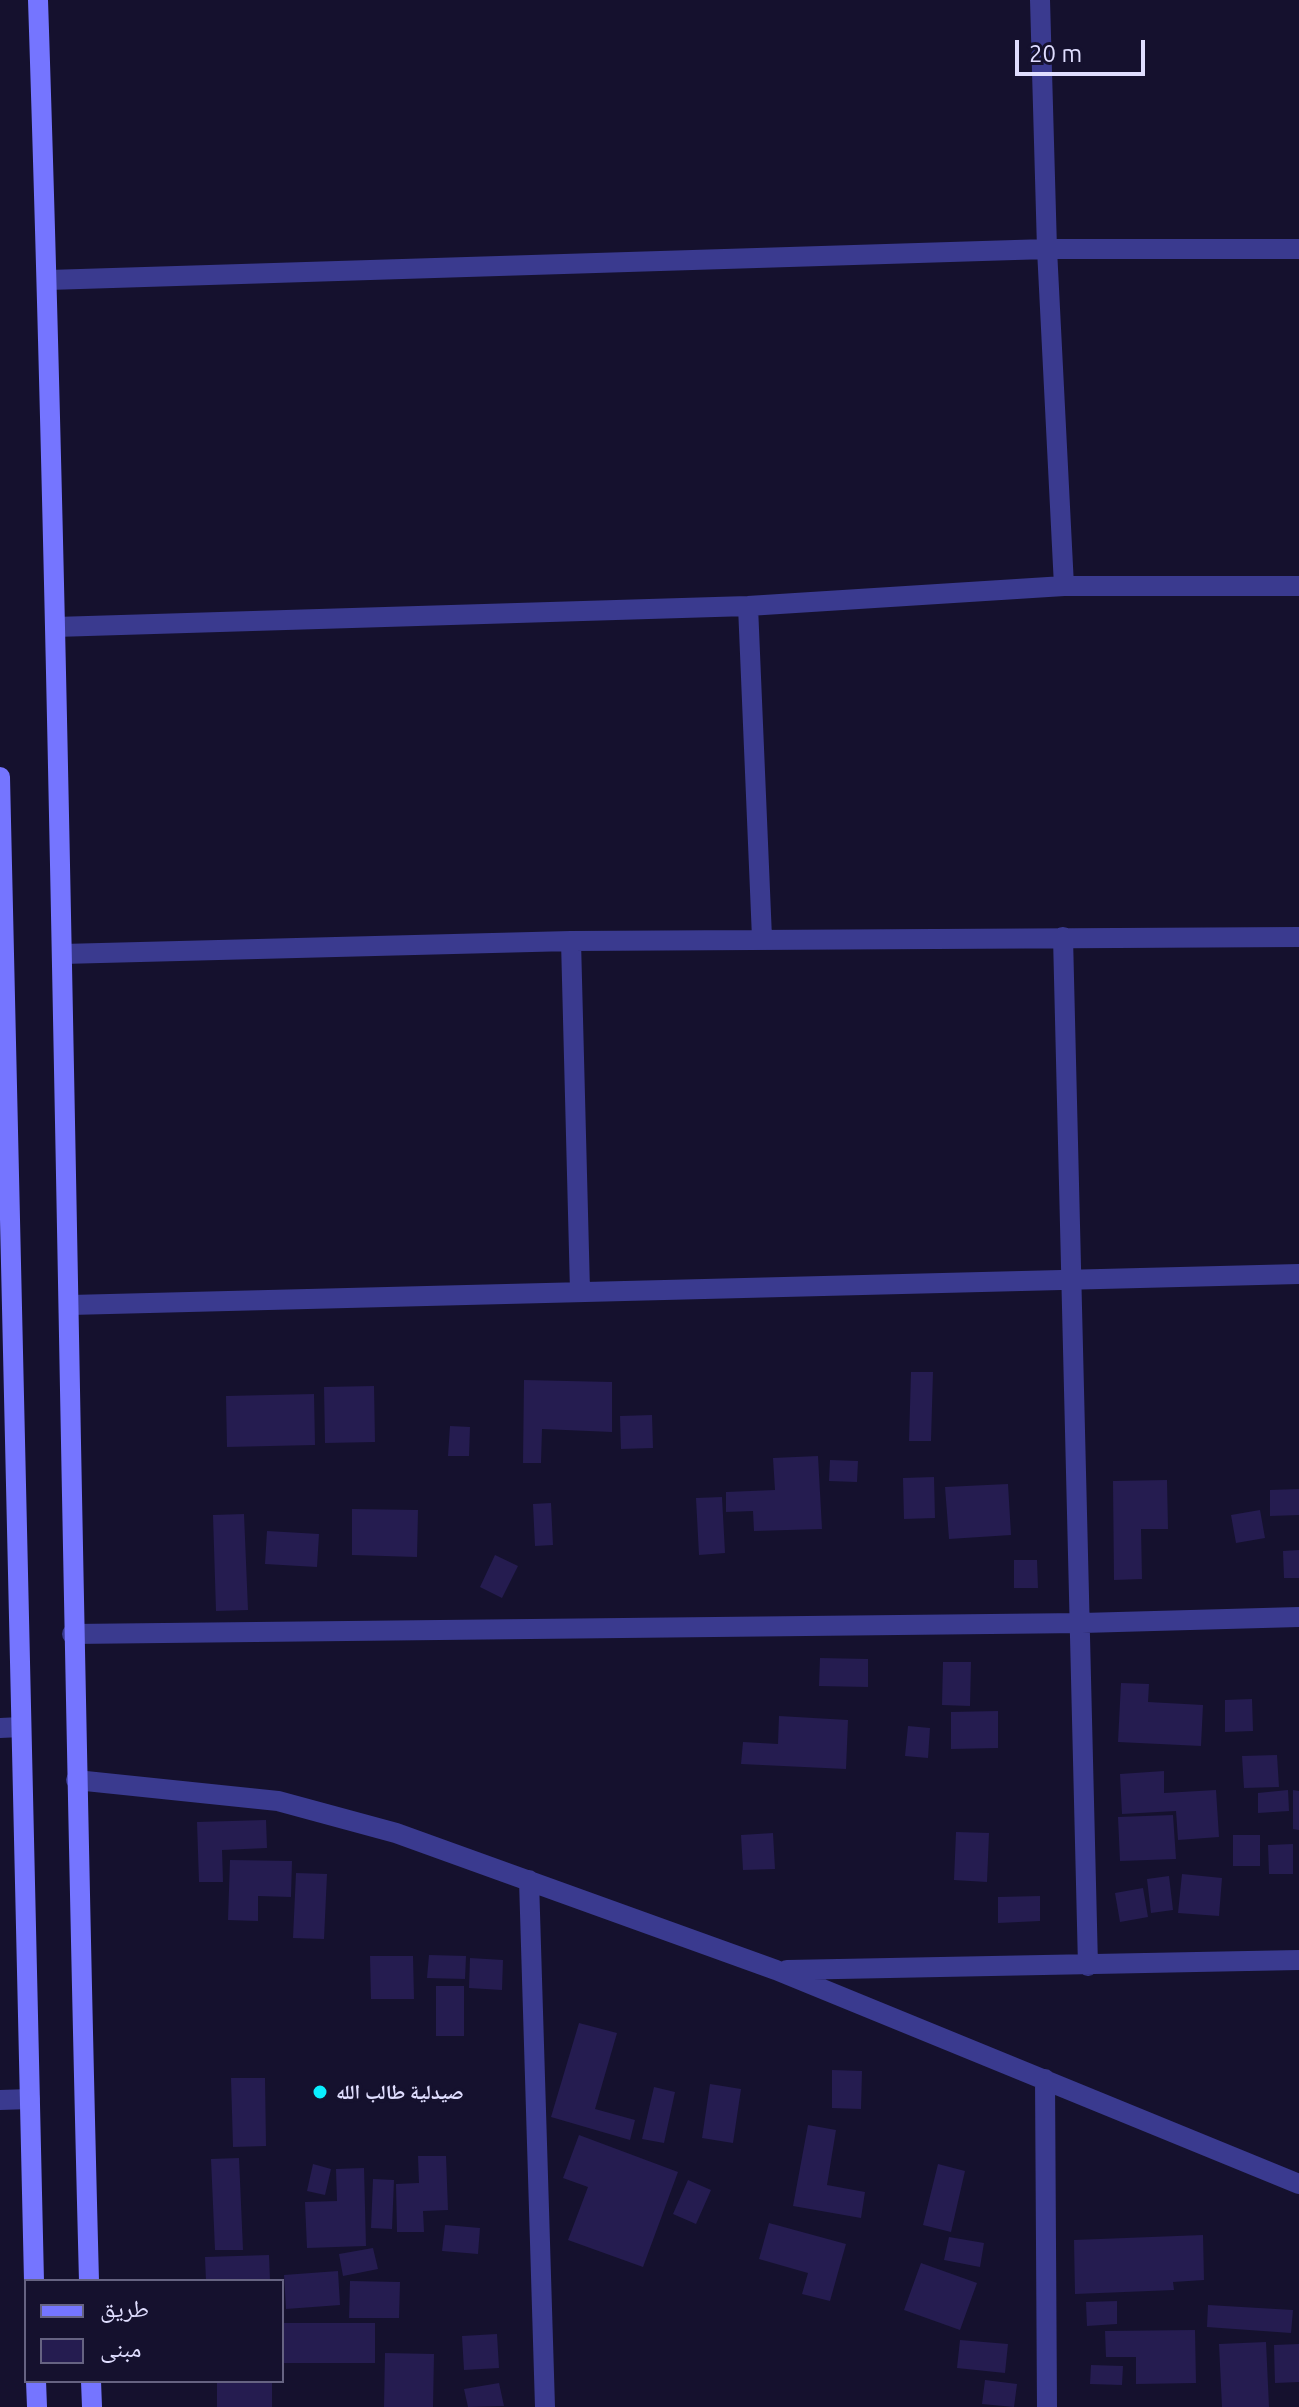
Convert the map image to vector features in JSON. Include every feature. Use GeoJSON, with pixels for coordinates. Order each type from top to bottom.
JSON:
{"type":"FeatureCollection","features":[{"type":"Feature","properties":{"kind":"main road"},"geometry":{"type":"LineString","coordinates":[[38,0],[48,280],[70,1305],[72,1634],[89,2279]]}},
{"type":"Feature","properties":{"kind":"main road"},"geometry":{"type":"LineString","coordinates":[[0,777],[4,1129],[34,2279]]}},
{"type":"Feature","properties":{"kind":"main road"},"geometry":{"type":"LineString","coordinates":[[36,2383],[37,2407]]}},
{"type":"Feature","properties":{"kind":"main road"},"geometry":{"type":"LineString","coordinates":[[91,2383],[92,2407]]}},
{"type":"Feature","properties":{"kind":"street"},"geometry":{"type":"LineString","coordinates":[[1040,0],[1047,249],[1064,586]]}},
{"type":"Feature","properties":{"kind":"street"},"geometry":{"type":"LineString","coordinates":[[48,280],[1047,249],[1299,249]]}},
{"type":"Feature","properties":{"kind":"street"},"geometry":{"type":"LineString","coordinates":[[55,627],[748,606],[1064,586],[1299,586]]}},
{"type":"Feature","properties":{"kind":"street"},"geometry":{"type":"LineString","coordinates":[[748,606],[762,938]]}},
{"type":"Feature","properties":{"kind":"street"},"geometry":{"type":"LineString","coordinates":[[1063,937],[1088,1966]]}},
{"type":"Feature","properties":{"kind":"street"},"geometry":{"type":"LineString","coordinates":[[62,954],[762,938],[1299,937]]}},
{"type":"Feature","properties":{"kind":"street"},"geometry":{"type":"LineString","coordinates":[[571,941],[580,1291]]}},
{"type":"Feature","properties":{"kind":"street"},"geometry":{"type":"LineString","coordinates":[[70,1305],[1299,1274]]}},
{"type":"Feature","properties":{"kind":"street"},"geometry":{"type":"LineString","coordinates":[[72,1634],[1082,1623],[1299,1617]]}},
{"type":"Feature","properties":{"kind":"street"},"geometry":{"type":"LineString","coordinates":[[0,1728],[21,1727]]}},
{"type":"Feature","properties":{"kind":"street"},"geometry":{"type":"LineString","coordinates":[[76,1780],[278,1801],[396,1833],[776,1970],[1299,2184]]}},
{"type":"Feature","properties":{"kind":"street"},"geometry":{"type":"LineString","coordinates":[[529,1880],[545,2407]]}},
{"type":"Feature","properties":{"kind":"street"},"geometry":{"type":"LineString","coordinates":[[776,1970],[1299,1960]]}},
{"type":"Feature","properties":{"kind":"street"},"geometry":{"type":"LineString","coordinates":[[1045,2079],[1047,2407]]}},
{"type":"Feature","properties":{"kind":"street"},"geometry":{"type":"LineString","coordinates":[[0,2100],[30,2099]]}},
{"type":"Feature","properties":{"kind":"building"},"geometry":{"type":"Polygon","coordinates":[[[911,1372],[933,1372],[931,1441],[909,1441],[911,1372]]]}},
{"type":"Feature","properties":{"kind":"building"},"geometry":{"type":"Polygon","coordinates":[[[524,1380],[612,1382],[612,1432],[542,1429],[541,1463],[523,1463],[524,1380]]]}},
{"type":"Feature","properties":{"kind":"building"},"geometry":{"type":"Polygon","coordinates":[[[374,1386],[375,1442],[325,1443],[324,1387],[374,1386]]]}},
{"type":"Feature","properties":{"kind":"building"},"geometry":{"type":"Polygon","coordinates":[[[314,1394],[315,1445],[227,1447],[226,1396],[314,1394]]]}},
{"type":"Feature","properties":{"kind":"building"},"geometry":{"type":"Polygon","coordinates":[[[652,1415],[653,1448],[621,1449],[620,1416],[652,1415]]]}},
{"type":"Feature","properties":{"kind":"building"},"geometry":{"type":"Polygon","coordinates":[[[450,1426],[470,1427],[469,1456],[448,1456],[450,1426]]]}},
{"type":"Feature","properties":{"kind":"building"},"geometry":{"type":"Polygon","coordinates":[[[818,1456],[822,1529],[754,1531],[753,1511],[726,1512],[726,1492],[775,1490],[773,1458],[818,1456]]]}},
{"type":"Feature","properties":{"kind":"building"},"geometry":{"type":"Polygon","coordinates":[[[830,1460],[858,1461],[857,1482],[829,1481],[830,1460]]]}},
{"type":"Feature","properties":{"kind":"building"},"geometry":{"type":"Polygon","coordinates":[[[934,1477],[935,1518],[904,1519],[903,1478],[934,1477]]]}},
{"type":"Feature","properties":{"kind":"building"},"geometry":{"type":"Polygon","coordinates":[[[1167,1480],[1168,1529],[1141,1529],[1142,1579],[1114,1580],[1113,1481],[1167,1480]]]}},
{"type":"Feature","properties":{"kind":"building"},"geometry":{"type":"Polygon","coordinates":[[[1008,1484],[1011,1535],[949,1539],[945,1487],[1008,1484]]]}},
{"type":"Feature","properties":{"kind":"building"},"geometry":{"type":"Polygon","coordinates":[[[1299,1489],[1299,1515],[1270,1516],[1270,1490],[1299,1489]]]}},
{"type":"Feature","properties":{"kind":"building"},"geometry":{"type":"Polygon","coordinates":[[[722,1497],[725,1553],[699,1555],[696,1498],[722,1497]]]}},
{"type":"Feature","properties":{"kind":"building"},"geometry":{"type":"Polygon","coordinates":[[[551,1503],[553,1545],[535,1546],[533,1504],[551,1503]]]}},
{"type":"Feature","properties":{"kind":"building"},"geometry":{"type":"Polygon","coordinates":[[[352,1509],[418,1510],[417,1557],[352,1555],[352,1509]]]}},
{"type":"Feature","properties":{"kind":"building"},"geometry":{"type":"Polygon","coordinates":[[[1260,1510],[1265,1538],[1236,1543],[1231,1515],[1260,1510]]]}},
{"type":"Feature","properties":{"kind":"building"},"geometry":{"type":"Polygon","coordinates":[[[244,1514],[248,1610],[216,1611],[213,1515],[244,1514]]]}},
{"type":"Feature","properties":{"kind":"building"},"geometry":{"type":"Polygon","coordinates":[[[267,1531],[319,1534],[317,1567],[265,1564],[267,1531]]]}},
{"type":"Feature","properties":{"kind":"building"},"geometry":{"type":"Polygon","coordinates":[[[1299,1550],[1299,1578],[1284,1578],[1283,1551],[1299,1550]]]}},
{"type":"Feature","properties":{"kind":"building"},"geometry":{"type":"Polygon","coordinates":[[[495,1555],[518,1566],[502,1598],[480,1587],[495,1555]]]}},
{"type":"Feature","properties":{"kind":"building"},"geometry":{"type":"Polygon","coordinates":[[[1014,1560],[1037,1560],[1038,1588],[1014,1588],[1014,1560]]]}},
{"type":"Feature","properties":{"kind":"building"},"geometry":{"type":"Polygon","coordinates":[[[820,1658],[868,1659],[868,1687],[819,1686],[820,1658]]]}},
{"type":"Feature","properties":{"kind":"building"},"geometry":{"type":"Polygon","coordinates":[[[943,1662],[971,1662],[970,1706],[942,1705],[943,1662]]]}},
{"type":"Feature","properties":{"kind":"building"},"geometry":{"type":"Polygon","coordinates":[[[1121,1683],[1149,1684],[1148,1702],[1203,1705],[1201,1746],[1118,1742],[1121,1683]]]}},
{"type":"Feature","properties":{"kind":"building"},"geometry":{"type":"Polygon","coordinates":[[[1252,1699],[1253,1731],[1225,1732],[1225,1700],[1252,1699]]]}},
{"type":"Feature","properties":{"kind":"building"},"geometry":{"type":"Polygon","coordinates":[[[998,1711],[998,1748],[951,1749],[951,1712],[998,1711]]]}},
{"type":"Feature","properties":{"kind":"building"},"geometry":{"type":"Polygon","coordinates":[[[779,1716],[848,1720],[846,1769],[741,1764],[743,1742],[778,1744],[779,1716]]]}},
{"type":"Feature","properties":{"kind":"building"},"geometry":{"type":"Polygon","coordinates":[[[908,1726],[930,1728],[928,1758],[905,1756],[908,1726]]]}},
{"type":"Feature","properties":{"kind":"building"},"geometry":{"type":"Polygon","coordinates":[[[1277,1755],[1279,1787],[1244,1788],[1242,1756],[1277,1755]]]}},
{"type":"Feature","properties":{"kind":"building"},"geometry":{"type":"Polygon","coordinates":[[[1164,1771],[1164,1793],[1216,1790],[1219,1837],[1178,1840],[1176,1811],[1122,1814],[1120,1774],[1164,1771]]]}},
{"type":"Feature","properties":{"kind":"building"},"geometry":{"type":"Polygon","coordinates":[[[1288,1790],[1289,1811],[1258,1813],[1258,1793],[1288,1790]]]}},
{"type":"Feature","properties":{"kind":"building"},"geometry":{"type":"Polygon","coordinates":[[[1293,1790],[1299,1791],[1299,1830],[1293,1829],[1293,1790]]]}},
{"type":"Feature","properties":{"kind":"building"},"geometry":{"type":"Polygon","coordinates":[[[1173,1815],[1176,1859],[1120,1861],[1118,1817],[1173,1815]]]}},
{"type":"Feature","properties":{"kind":"building"},"geometry":{"type":"Polygon","coordinates":[[[266,1820],[267,1848],[222,1850],[223,1882],[199,1882],[197,1822],[266,1820]]]}},
{"type":"Feature","properties":{"kind":"building"},"geometry":{"type":"Polygon","coordinates":[[[956,1832],[989,1833],[987,1882],[954,1880],[956,1832]]]}},
{"type":"Feature","properties":{"kind":"building"},"geometry":{"type":"Polygon","coordinates":[[[773,1833],[775,1869],[743,1870],[741,1835],[773,1833]]]}},
{"type":"Feature","properties":{"kind":"building"},"geometry":{"type":"Polygon","coordinates":[[[1233,1835],[1260,1835],[1260,1866],[1233,1866],[1233,1835]]]}},
{"type":"Feature","properties":{"kind":"building"},"geometry":{"type":"Polygon","coordinates":[[[1293,1844],[1293,1874],[1269,1874],[1268,1845],[1293,1844]]]}},
{"type":"Feature","properties":{"kind":"building"},"geometry":{"type":"Polygon","coordinates":[[[230,1860],[292,1861],[291,1897],[258,1896],[258,1921],[228,1920],[230,1860]]]}},
{"type":"Feature","properties":{"kind":"building"},"geometry":{"type":"Polygon","coordinates":[[[296,1873],[327,1874],[324,1939],[293,1938],[296,1873]]]}},
{"type":"Feature","properties":{"kind":"building"},"geometry":{"type":"Polygon","coordinates":[[[1182,1874],[1222,1878],[1219,1916],[1178,1913],[1182,1874]]]}},
{"type":"Feature","properties":{"kind":"building"},"geometry":{"type":"Polygon","coordinates":[[[1169,1876],[1173,1910],[1151,1913],[1147,1879],[1169,1876]]]}},
{"type":"Feature","properties":{"kind":"building"},"geometry":{"type":"Polygon","coordinates":[[[1143,1888],[1148,1917],[1120,1922],[1115,1893],[1143,1888]]]}},
{"type":"Feature","properties":{"kind":"building"},"geometry":{"type":"Polygon","coordinates":[[[1040,1896],[1040,1921],[998,1923],[998,1897],[1040,1896]]]}},
{"type":"Feature","properties":{"kind":"building"},"geometry":{"type":"Polygon","coordinates":[[[429,1955],[466,1956],[465,1979],[427,1978],[429,1955]]]}},
{"type":"Feature","properties":{"kind":"building"},"geometry":{"type":"Polygon","coordinates":[[[370,1956],[413,1956],[414,1999],[371,1999],[370,1956]]]}},
{"type":"Feature","properties":{"kind":"building"},"geometry":{"type":"Polygon","coordinates":[[[470,1958],[503,1960],[502,1990],[469,1988],[470,1958]]]}},
{"type":"Feature","properties":{"kind":"building"},"geometry":{"type":"Polygon","coordinates":[[[436,1986],[464,1986],[464,2036],[436,2036],[436,1986]]]}},
{"type":"Feature","properties":{"kind":"building"},"geometry":{"type":"Polygon","coordinates":[[[579,2023],[617,2033],[595,2109],[635,2120],[630,2140],[551,2117],[579,2023]]]}},
{"type":"Feature","properties":{"kind":"building"},"geometry":{"type":"Polygon","coordinates":[[[832,2070],[862,2071],[861,2109],[832,2108],[832,2070]]]}},
{"type":"Feature","properties":{"kind":"building"},"geometry":{"type":"Polygon","coordinates":[[[231,2078],[265,2078],[266,2146],[233,2147],[231,2078]]]}},
{"type":"Feature","properties":{"kind":"building"},"geometry":{"type":"Polygon","coordinates":[[[710,2084],[741,2089],[733,2143],[702,2138],[710,2084]]]}},
{"type":"Feature","properties":{"kind":"building"},"geometry":{"type":"Polygon","coordinates":[[[654,2087],[675,2092],[664,2143],[642,2139],[654,2087]]]}},
{"type":"Feature","properties":{"kind":"building"},"geometry":{"type":"Polygon","coordinates":[[[808,2125],[836,2130],[827,2185],[865,2192],[861,2218],[793,2206],[808,2125]]]}},
{"type":"Feature","properties":{"kind":"building"},"geometry":{"type":"Polygon","coordinates":[[[579,2135],[678,2172],[643,2267],[568,2240],[588,2187],[563,2178],[579,2135]]]}},
{"type":"Feature","properties":{"kind":"building"},"geometry":{"type":"Polygon","coordinates":[[[418,2156],[446,2156],[448,2210],[423,2211],[424,2232],[397,2232],[396,2184],[419,2183],[418,2156]]]}},
{"type":"Feature","properties":{"kind":"building"},"geometry":{"type":"Polygon","coordinates":[[[239,2158],[243,2250],[215,2250],[211,2159],[239,2158]]]}},
{"type":"Feature","properties":{"kind":"building"},"geometry":{"type":"Polygon","coordinates":[[[313,2164],[331,2169],[325,2195],[307,2191],[313,2164]]]}},
{"type":"Feature","properties":{"kind":"building"},"geometry":{"type":"Polygon","coordinates":[[[938,2164],[965,2171],[951,2232],[923,2225],[938,2164]]]}},
{"type":"Feature","properties":{"kind":"building"},"geometry":{"type":"Polygon","coordinates":[[[364,2168],[366,2246],[307,2248],[305,2202],[337,2201],[336,2169],[364,2168]]]}},
{"type":"Feature","properties":{"kind":"building"},"geometry":{"type":"Polygon","coordinates":[[[373,2179],[394,2180],[392,2229],[371,2228],[373,2179]]]}},
{"type":"Feature","properties":{"kind":"building"},"geometry":{"type":"Polygon","coordinates":[[[688,2180],[711,2190],[696,2224],[673,2214],[688,2180]]]}},
{"type":"Feature","properties":{"kind":"building"},"geometry":{"type":"Polygon","coordinates":[[[769,2223],[846,2244],[830,2301],[802,2294],[808,2273],[759,2259],[769,2223]]]}},
{"type":"Feature","properties":{"kind":"building"},"geometry":{"type":"Polygon","coordinates":[[[445,2225],[480,2228],[478,2254],[442,2251],[445,2225]]]}},
{"type":"Feature","properties":{"kind":"building"},"geometry":{"type":"Polygon","coordinates":[[[1203,2235],[1204,2280],[1173,2282],[1174,2290],[1075,2294],[1074,2240],[1203,2235]]]}},
{"type":"Feature","properties":{"kind":"building"},"geometry":{"type":"Polygon","coordinates":[[[949,2237],[984,2243],[980,2267],[944,2260],[949,2237]]]}},
{"type":"Feature","properties":{"kind":"building"},"geometry":{"type":"Polygon","coordinates":[[[373,2248],[378,2269],[343,2276],[339,2254],[373,2248]]]}},
{"type":"Feature","properties":{"kind":"building"},"geometry":{"type":"Polygon","coordinates":[[[269,2255],[270,2279],[206,2279],[205,2257],[269,2255]]]}},
{"type":"Feature","properties":{"kind":"building"},"geometry":{"type":"Polygon","coordinates":[[[921,2263],[977,2283],[960,2330],[904,2310],[921,2263]]]}},
{"type":"Feature","properties":{"kind":"building"},"geometry":{"type":"Polygon","coordinates":[[[338,2271],[340,2305],[286,2309],[284,2275],[338,2271]]]}},
{"type":"Feature","properties":{"kind":"building"},"geometry":{"type":"Polygon","coordinates":[[[350,2281],[400,2282],[399,2318],[349,2318],[350,2281]]]}},
{"type":"Feature","properties":{"kind":"building"},"geometry":{"type":"Polygon","coordinates":[[[1117,2301],[1117,2324],[1087,2326],[1086,2302],[1117,2301]]]}},
{"type":"Feature","properties":{"kind":"building"},"geometry":{"type":"Polygon","coordinates":[[[1208,2305],[1293,2310],[1291,2333],[1207,2327],[1208,2305]]]}},
{"type":"Feature","properties":{"kind":"building"},"geometry":{"type":"Polygon","coordinates":[[[284,2323],[375,2323],[375,2363],[284,2363],[284,2323]]]}},
{"type":"Feature","properties":{"kind":"building"},"geometry":{"type":"Polygon","coordinates":[[[1195,2330],[1196,2383],[1136,2384],[1136,2357],[1106,2357],[1105,2331],[1195,2330]]]}},
{"type":"Feature","properties":{"kind":"building"},"geometry":{"type":"Polygon","coordinates":[[[497,2334],[499,2368],[464,2370],[462,2336],[497,2334]]]}},
{"type":"Feature","properties":{"kind":"building"},"geometry":{"type":"Polygon","coordinates":[[[960,2340],[1008,2344],[1005,2373],[957,2368],[960,2340]]]}},
{"type":"Feature","properties":{"kind":"building"},"geometry":{"type":"Polygon","coordinates":[[[1266,2342],[1269,2407],[1222,2407],[1219,2344],[1266,2342]]]}},
{"type":"Feature","properties":{"kind":"building"},"geometry":{"type":"Polygon","coordinates":[[[1299,2344],[1299,2382],[1275,2383],[1274,2345],[1299,2344]]]}},
{"type":"Feature","properties":{"kind":"building"},"geometry":{"type":"Polygon","coordinates":[[[385,2353],[434,2354],[433,2407],[384,2407],[385,2353]]]}},
{"type":"Feature","properties":{"kind":"building"},"geometry":{"type":"Polygon","coordinates":[[[1091,2365],[1123,2366],[1122,2385],[1090,2384],[1091,2365]]]}},
{"type":"Feature","properties":{"kind":"building"},"geometry":{"type":"Polygon","coordinates":[[[985,2380],[1017,2384],[1014,2407],[982,2404],[985,2380]]]}},
{"type":"Feature","properties":{"kind":"building"},"geometry":{"type":"Polygon","coordinates":[[[217,2383],[272,2383],[272,2407],[217,2407],[217,2383]]]}},
{"type":"Feature","properties":{"kind":"building"},"geometry":{"type":"Polygon","coordinates":[[[499,2383],[504,2406],[468,2407],[464,2389],[499,2383]]]}},
{"type":"Feature","properties":{"kind":"place","name":"صيدلية طالب الله"},"geometry":{"type":"Point","coordinates":[320,2092]}}]}
